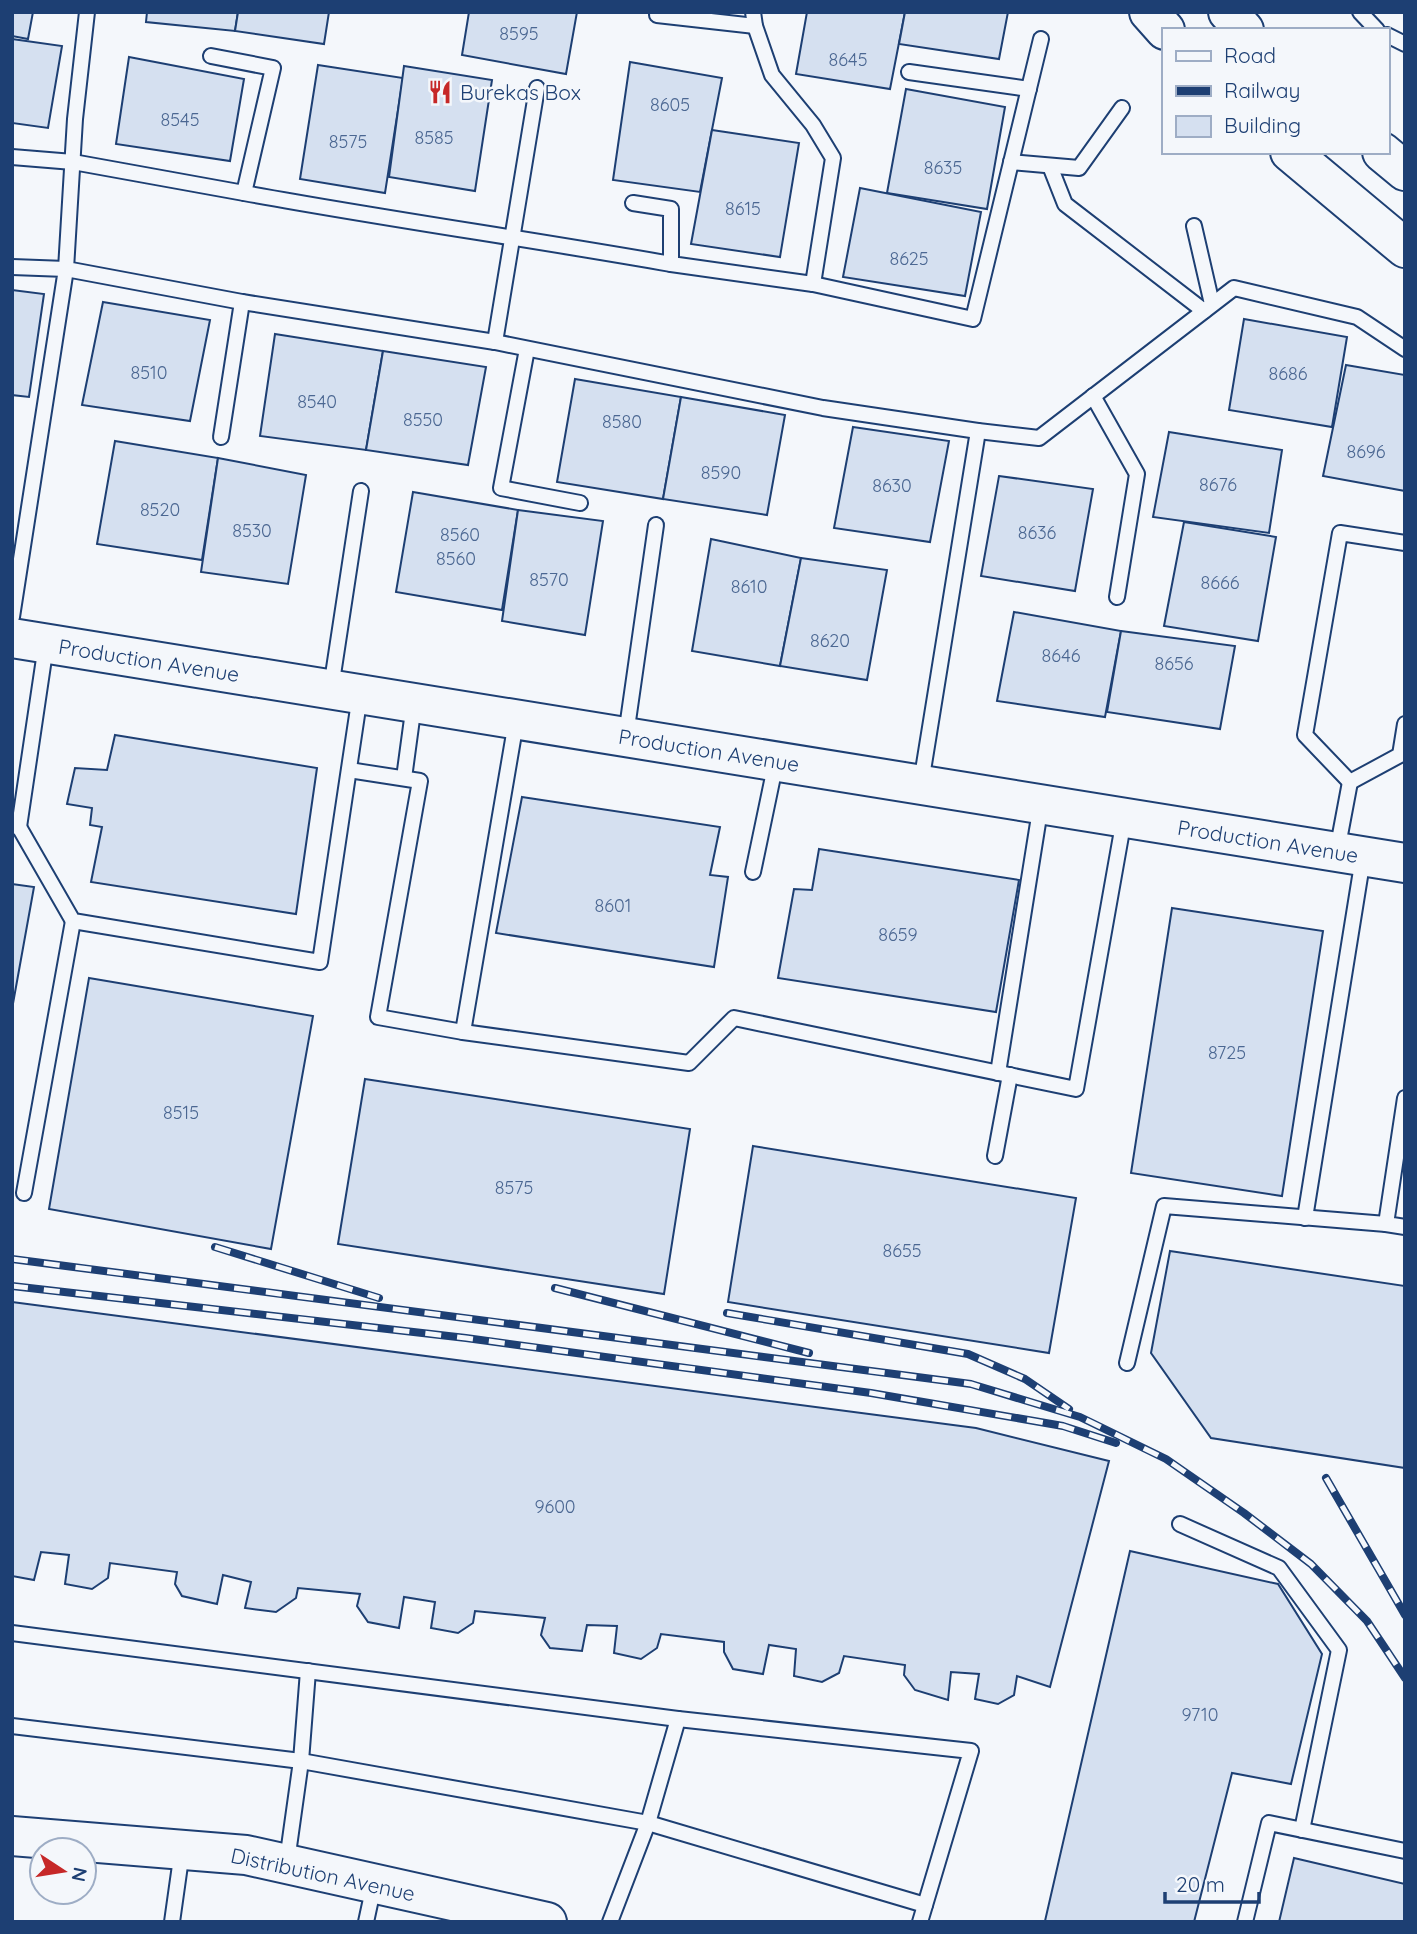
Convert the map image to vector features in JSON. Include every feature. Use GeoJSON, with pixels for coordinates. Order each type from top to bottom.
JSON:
{"type":"FeatureCollection","features":[{"type":"Feature","properties":{"kind":"street"},"geometry":{"type":"LineString","coordinates":[[1149,12],[1163,28]]}},
{"type":"Feature","properties":{"kind":"street"},"geometry":{"type":"LineString","coordinates":[[1228,12],[1242,28]]}},
{"type":"Feature","properties":{"kind":"street"},"geometry":{"type":"LineString","coordinates":[[1292,154],[1405,248]]}},
{"type":"Feature","properties":{"kind":"street"},"geometry":{"type":"LineString","coordinates":[[1384,154],[1405,171]]}},
{"type":"Feature","properties":{"kind":"street","name":"Production Avenue"},"geometry":{"type":"LineString","coordinates":[[29,641],[1405,863]]}},
{"type":"Feature","properties":{"kind":"street","name":"Distribution Avenue"},"geometry":{"type":"LineString","coordinates":[[12,1836],[246,1855],[547,1922]]}},
{"type":"Feature","properties":{"kind":"lane"},"geometry":{"type":"LineString","coordinates":[[12,617],[66,269],[75,118],[87,12]]}},
{"type":"Feature","properties":{"kind":"lane"},"geometry":{"type":"LineString","coordinates":[[1360,12],[1375,28]]}},
{"type":"Feature","properties":{"kind":"lane"},"geometry":{"type":"LineString","coordinates":[[657,15],[754,19],[772,75],[813,125],[833,158],[813,284]]}},
{"type":"Feature","properties":{"kind":"lane"},"geometry":{"type":"LineString","coordinates":[[1389,36],[1405,44]]}},
{"type":"Feature","properties":{"kind":"lane"},"geometry":{"type":"LineString","coordinates":[[12,157],[74,162],[336,210],[813,284],[974,318],[1041,39]]}},
{"type":"Feature","properties":{"kind":"lane"},"geometry":{"type":"LineString","coordinates":[[211,57],[273,68],[244,193]]}},
{"type":"Feature","properties":{"kind":"lane"},"geometry":{"type":"LineString","coordinates":[[909,72],[1029,89]]}},
{"type":"Feature","properties":{"kind":"lane"},"geometry":{"type":"LineString","coordinates":[[495,342],[537,88]]}},
{"type":"Feature","properties":{"kind":"lane"},"geometry":{"type":"LineString","coordinates":[[1011,162],[1079,168],[1122,108]]}},
{"type":"Feature","properties":{"kind":"lane"},"geometry":{"type":"LineString","coordinates":[[1049,166],[1065,204],[1208,308]]}},
{"type":"Feature","properties":{"kind":"lane"},"geometry":{"type":"LineString","coordinates":[[633,203],[671,209],[671,264]]}},
{"type":"Feature","properties":{"kind":"lane"},"geometry":{"type":"LineString","coordinates":[[1194,226],[1208,308]]}},
{"type":"Feature","properties":{"kind":"lane"},"geometry":{"type":"LineString","coordinates":[[12,267],[66,269],[242,302],[495,342],[823,408],[1039,438],[1234,288],[1357,317],[1405,349]]}},
{"type":"Feature","properties":{"kind":"lane"},"geometry":{"type":"LineString","coordinates":[[221,437],[242,302]]}},
{"type":"Feature","properties":{"kind":"lane"},"geometry":{"type":"LineString","coordinates":[[527,349],[501,488],[580,503]]}},
{"type":"Feature","properties":{"kind":"lane"},"geometry":{"type":"LineString","coordinates":[[1093,396],[1138,474],[1117,597]]}},
{"type":"Feature","properties":{"kind":"lane"},"geometry":{"type":"LineString","coordinates":[[921,784],[978,431]]}},
{"type":"Feature","properties":{"kind":"lane"},"geometry":{"type":"LineString","coordinates":[[73,921],[320,962],[349,770],[345,691],[361,491]]}},
{"type":"Feature","properties":{"kind":"lane"},"geometry":{"type":"LineString","coordinates":[[626,737],[656,525]]}},
{"type":"Feature","properties":{"kind":"lane"},"geometry":{"type":"LineString","coordinates":[[1305,1218],[1350,854],[1350,782],[1305,735],[1340,533],[1405,543]]}},
{"type":"Feature","properties":{"kind":"lane"},"geometry":{"type":"LineString","coordinates":[[24,1194],[73,921],[15,826],[29,641]]}},
{"type":"Feature","properties":{"kind":"lane"},"geometry":{"type":"LineString","coordinates":[[404,778],[415,702]]}},
{"type":"Feature","properties":{"kind":"lane"},"geometry":{"type":"LineString","coordinates":[[463,1032],[517,719]]}},
{"type":"Feature","properties":{"kind":"lane"},"geometry":{"type":"LineString","coordinates":[[1350,782],[1400,755],[1405,724]]}},
{"type":"Feature","properties":{"kind":"lane"},"geometry":{"type":"LineString","coordinates":[[753,872],[776,760]]}},
{"type":"Feature","properties":{"kind":"lane"},"geometry":{"type":"LineString","coordinates":[[349,770],[420,781],[378,1017],[463,1032],[689,1063],[734,1018],[1076,1089],[1124,817]]}},
{"type":"Feature","properties":{"kind":"lane"},"geometry":{"type":"LineString","coordinates":[[995,1156],[1041,804]]}},
{"type":"Feature","properties":{"kind":"lane"},"geometry":{"type":"LineString","coordinates":[[1386,1224],[1405,1098]]}},
{"type":"Feature","properties":{"kind":"lane"},"geometry":{"type":"LineString","coordinates":[[1127,1363],[1164,1206],[1405,1227]]}},
{"type":"Feature","properties":{"kind":"lane"},"geometry":{"type":"LineString","coordinates":[[1180,1524],[1279,1568],[1339,1650],[1302,1830]]}},
{"type":"Feature","properties":{"kind":"lane"},"geometry":{"type":"LineString","coordinates":[[12,1633],[678,1719],[971,1751],[920,1922]]}},
{"type":"Feature","properties":{"kind":"lane"},"geometry":{"type":"LineString","coordinates":[[287,1864],[301,1761],[308,1671]]}},
{"type":"Feature","properties":{"kind":"lane"},"geometry":{"type":"LineString","coordinates":[[610,1922],[648,1822],[678,1719]]}},
{"type":"Feature","properties":{"kind":"lane"},"geometry":{"type":"LineString","coordinates":[[12,1726],[301,1761],[648,1822],[925,1905]]}},
{"type":"Feature","properties":{"kind":"lane"},"geometry":{"type":"LineString","coordinates":[[1245,1922],[1269,1823],[1405,1851]]}},
{"type":"Feature","properties":{"kind":"lane"},"geometry":{"type":"LineString","coordinates":[[172,1922],[182,1850]]}},
{"type":"Feature","properties":{"kind":"lane"},"geometry":{"type":"LineString","coordinates":[[366,1922],[374,1884]]}},
{"type":"Feature","properties":{"kind":"building"},"geometry":{"type":"Polygon","coordinates":[[[12,12],[33,12],[28,39],[12,36],[12,12]]]}},
{"type":"Feature","properties":{"kind":"building"},"geometry":{"type":"Polygon","coordinates":[[[147,12],[238,12],[235,31],[146,22],[147,12]]]}},
{"type":"Feature","properties":{"kind":"building"},"geometry":{"type":"Polygon","coordinates":[[[238,12],[329,12],[324,44],[235,31],[238,12]]]}},
{"type":"Feature","properties":{"kind":"building"},"geometry":{"type":"Polygon","coordinates":[[[469,12],[577,12],[566,74],[462,55],[469,12]]]}},
{"type":"Feature","properties":{"kind":"building"},"geometry":{"type":"Polygon","coordinates":[[[807,12],[905,12],[890,89],[796,74],[807,12]]]}},
{"type":"Feature","properties":{"kind":"building"},"geometry":{"type":"Polygon","coordinates":[[[905,12],[1008,12],[999,59],[899,44],[905,12]]]}},
{"type":"Feature","properties":{"kind":"building"},"geometry":{"type":"Polygon","coordinates":[[[12,39],[62,46],[48,128],[12,123],[12,39]]]}},
{"type":"Feature","properties":{"kind":"building"},"geometry":{"type":"Polygon","coordinates":[[[129,57],[244,79],[230,161],[116,144],[129,57]]]}},
{"type":"Feature","properties":{"kind":"building"},"geometry":{"type":"Polygon","coordinates":[[[630,62],[722,78],[700,192],[613,180],[630,62]]]}},
{"type":"Feature","properties":{"kind":"building"},"geometry":{"type":"Polygon","coordinates":[[[318,65],[403,78],[385,193],[300,179],[318,65]]]}},
{"type":"Feature","properties":{"kind":"building"},"geometry":{"type":"Polygon","coordinates":[[[404,66],[492,80],[475,191],[389,177],[404,66]]]}},
{"type":"Feature","properties":{"kind":"building"},"geometry":{"type":"Polygon","coordinates":[[[906,89],[1005,107],[987,209],[887,193],[906,89]]]}},
{"type":"Feature","properties":{"kind":"building"},"geometry":{"type":"Polygon","coordinates":[[[712,130],[799,143],[780,257],[691,244],[712,130]]]}},
{"type":"Feature","properties":{"kind":"building"},"geometry":{"type":"Polygon","coordinates":[[[860,188],[981,212],[965,296],[843,277],[860,188]]]}},
{"type":"Feature","properties":{"kind":"building"},"geometry":{"type":"Polygon","coordinates":[[[12,290],[44,294],[29,397],[12,395],[12,290]]]}},
{"type":"Feature","properties":{"kind":"building"},"geometry":{"type":"Polygon","coordinates":[[[103,302],[210,320],[190,421],[82,405],[103,302]]]}},
{"type":"Feature","properties":{"kind":"building"},"geometry":{"type":"Polygon","coordinates":[[[1244,319],[1347,337],[1332,427],[1229,410],[1244,319]]]}},
{"type":"Feature","properties":{"kind":"building"},"geometry":{"type":"Polygon","coordinates":[[[275,334],[383,351],[366,450],[260,436],[275,334]]]}},
{"type":"Feature","properties":{"kind":"building"},"geometry":{"type":"Polygon","coordinates":[[[383,351],[486,367],[468,465],[366,450],[383,351]]]}},
{"type":"Feature","properties":{"kind":"building"},"geometry":{"type":"Polygon","coordinates":[[[1346,365],[1405,375],[1405,491],[1323,476],[1346,365]]]}},
{"type":"Feature","properties":{"kind":"building"},"geometry":{"type":"Polygon","coordinates":[[[575,379],[681,397],[663,499],[557,482],[575,379]]]}},
{"type":"Feature","properties":{"kind":"building"},"geometry":{"type":"Polygon","coordinates":[[[681,397],[785,415],[767,515],[663,499],[681,397]]]}},
{"type":"Feature","properties":{"kind":"building"},"geometry":{"type":"Polygon","coordinates":[[[853,427],[949,441],[930,542],[834,528],[853,427]]]}},
{"type":"Feature","properties":{"kind":"building"},"geometry":{"type":"Polygon","coordinates":[[[1169,432],[1282,450],[1269,533],[1153,517],[1169,432]]]}},
{"type":"Feature","properties":{"kind":"building"},"geometry":{"type":"Polygon","coordinates":[[[115,441],[218,458],[202,560],[97,544],[115,441]]]}},
{"type":"Feature","properties":{"kind":"building"},"geometry":{"type":"Polygon","coordinates":[[[218,458],[306,475],[288,584],[201,572],[218,458]]]}},
{"type":"Feature","properties":{"kind":"building"},"geometry":{"type":"Polygon","coordinates":[[[999,476],[1093,489],[1075,591],[981,576],[999,476]]]}},
{"type":"Feature","properties":{"kind":"building"},"geometry":{"type":"Polygon","coordinates":[[[413,492],[518,510],[502,610],[396,592],[413,492]]]}},
{"type":"Feature","properties":{"kind":"building"},"geometry":{"type":"Polygon","coordinates":[[[518,510],[603,521],[585,635],[502,621],[518,510]]]}},
{"type":"Feature","properties":{"kind":"building"},"geometry":{"type":"Polygon","coordinates":[[[1184,522],[1276,537],[1258,641],[1164,626],[1184,522]]]}},
{"type":"Feature","properties":{"kind":"building"},"geometry":{"type":"Polygon","coordinates":[[[711,539],[801,558],[780,666],[692,651],[711,539]]]}},
{"type":"Feature","properties":{"kind":"building"},"geometry":{"type":"Polygon","coordinates":[[[801,558],[887,570],[867,680],[780,666],[801,558]]]}},
{"type":"Feature","properties":{"kind":"building"},"geometry":{"type":"Polygon","coordinates":[[[1014,612],[1121,631],[1105,717],[997,701],[1014,612]]]}},
{"type":"Feature","properties":{"kind":"building"},"geometry":{"type":"Polygon","coordinates":[[[1121,631],[1235,646],[1220,729],[1107,712],[1121,631]]]}},
{"type":"Feature","properties":{"kind":"building"},"geometry":{"type":"Polygon","coordinates":[[[115,735],[317,768],[296,914],[91,882],[102,827],[90,825],[92,808],[67,804],[75,768],[107,770],[115,735]]]}},
{"type":"Feature","properties":{"kind":"building"},"geometry":{"type":"Polygon","coordinates":[[[522,797],[720,827],[710,875],[728,877],[714,967],[496,933],[522,797]]]}},
{"type":"Feature","properties":{"kind":"building"},"geometry":{"type":"Polygon","coordinates":[[[819,849],[1019,880],[996,1012],[778,978],[794,889],[812,890],[819,849]]]}},
{"type":"Feature","properties":{"kind":"building"},"geometry":{"type":"Polygon","coordinates":[[[12,884],[34,887],[12,1009],[12,884]]]}},
{"type":"Feature","properties":{"kind":"building"},"geometry":{"type":"Polygon","coordinates":[[[1172,908],[1323,931],[1282,1196],[1131,1173],[1172,908]]]}},
{"type":"Feature","properties":{"kind":"building"},"geometry":{"type":"Polygon","coordinates":[[[89,978],[313,1016],[271,1249],[49,1209],[89,978]]]}},
{"type":"Feature","properties":{"kind":"building"},"geometry":{"type":"Polygon","coordinates":[[[365,1079],[690,1129],[664,1294],[338,1244],[365,1079]]]}},
{"type":"Feature","properties":{"kind":"building"},"geometry":{"type":"Polygon","coordinates":[[[753,1146],[1076,1198],[1049,1353],[728,1302],[753,1146]]]}},
{"type":"Feature","properties":{"kind":"building"},"geometry":{"type":"Polygon","coordinates":[[[1170,1251],[1405,1286],[1405,1468],[1211,1438],[1151,1353],[1170,1251]]]}},
{"type":"Feature","properties":{"kind":"building"},"geometry":{"type":"Polygon","coordinates":[[[12,1302],[976,1428],[1109,1461],[1050,1687],[1017,1676],[1014,1695],[998,1704],[975,1699],[979,1674],[951,1672],[948,1700],[915,1690],[904,1675],[905,1665],[844,1656],[839,1673],[822,1682],[794,1676],[796,1649],[769,1645],[763,1674],[733,1669],[724,1652],[724,1642],[661,1634],[657,1648],[641,1659],[614,1653],[617,1626],[587,1625],[582,1651],[550,1648],[541,1635],[545,1618],[475,1611],[473,1623],[458,1633],[431,1628],[435,1602],[404,1597],[399,1628],[368,1622],[357,1606],[360,1594],[298,1588],[296,1598],[276,1612],[245,1608],[251,1582],[223,1575],[217,1604],[182,1596],[175,1584],[177,1572],[110,1563],[108,1578],[92,1589],[65,1584],[69,1555],[41,1552],[34,1580],[12,1576],[12,1302]]]}},
{"type":"Feature","properties":{"kind":"building"},"geometry":{"type":"Polygon","coordinates":[[[1130,1551],[1278,1584],[1322,1654],[1291,1784],[1232,1773],[1194,1922],[1049,1922],[1045,1921],[1130,1551]]]}},
{"type":"Feature","properties":{"kind":"building"},"geometry":{"type":"Polygon","coordinates":[[[1294,1858],[1405,1884],[1405,1922],[1279,1922],[1294,1858]]]}},
{"type":"Feature","properties":{"kind":"railway"},"geometry":{"type":"LineString","coordinates":[[215,1247],[379,1298]]}},
{"type":"Feature","properties":{"kind":"railway"},"geometry":{"type":"LineString","coordinates":[[12,1259],[971,1384],[1080,1417],[1166,1459],[1311,1564],[1367,1621],[1405,1678]]}},
{"type":"Feature","properties":{"kind":"railway"},"geometry":{"type":"LineString","coordinates":[[12,1286],[466,1338],[871,1393],[1063,1426],[1116,1443]]}},
{"type":"Feature","properties":{"kind":"railway"},"geometry":{"type":"LineString","coordinates":[[555,1288],[809,1353]]}},
{"type":"Feature","properties":{"kind":"railway"},"geometry":{"type":"LineString","coordinates":[[727,1313],[968,1354],[1025,1379],[1069,1409]]}},
{"type":"Feature","properties":{"kind":"railway"},"geometry":{"type":"LineString","coordinates":[[1326,1478],[1405,1615]]}},
{"type":"Feature","properties":{"kind":"place","name":"Burekas Box"},"geometry":{"type":"Point","coordinates":[440,92]}}]}
